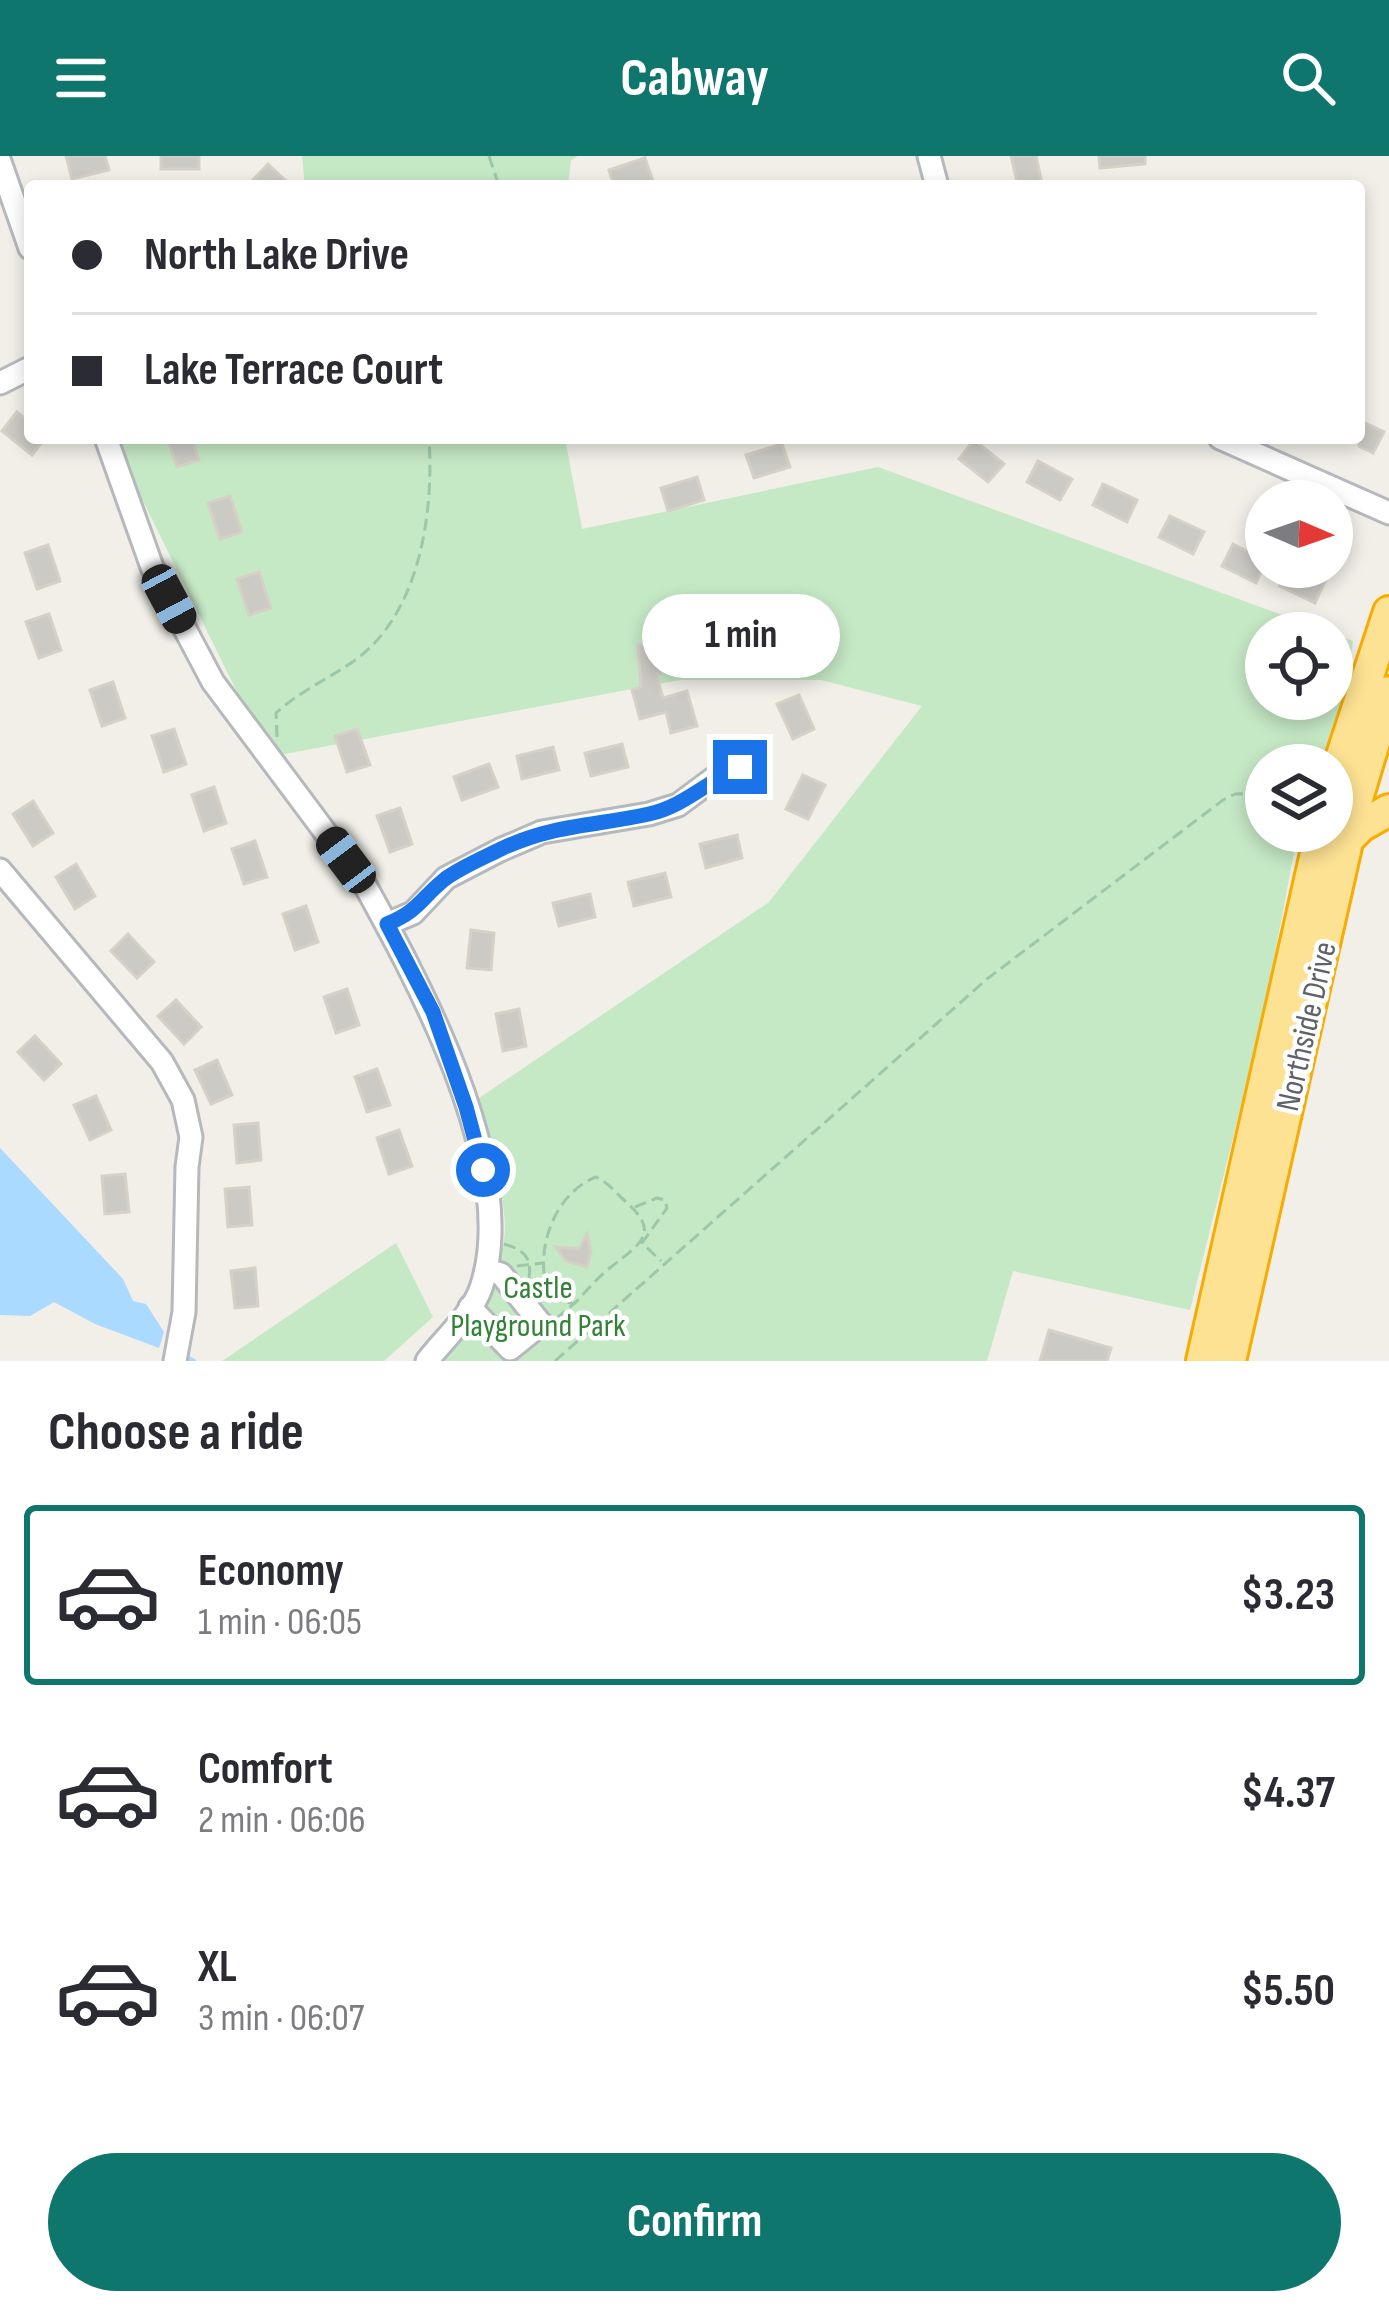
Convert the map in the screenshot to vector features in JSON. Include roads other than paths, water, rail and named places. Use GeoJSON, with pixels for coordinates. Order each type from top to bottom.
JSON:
{"type":"FeatureCollection","features":[{"type":"Feature","properties":{"kind":"highway","name":"Northside Drive"},"geometry":{"type":"LineString","coordinates":[[1353,746],[1389,612]]}},
{"type":"Feature","properties":{"kind":"highway","name":"Northside Drive"},"geometry":{"type":"LineString","coordinates":[[1353,768],[1389,692]]}},
{"type":"Feature","properties":{"kind":"highway"},"geometry":{"type":"LineString","coordinates":[[1353,829],[1389,809]]}},
{"type":"Feature","properties":{"kind":"highway","name":"Northside Drive"},"geometry":{"type":"LineString","coordinates":[[1202,1361],[1331,852]]}},
{"type":"Feature","properties":{"kind":"highway","name":"Northside Drive"},"geometry":{"type":"LineString","coordinates":[[1230,1361],[1332,852]]}},
{"type":"Feature","properties":{"kind":"street"},"geometry":{"type":"LineString","coordinates":[[0,162],[24,229]]}},
{"type":"Feature","properties":{"kind":"street"},"geometry":{"type":"LineString","coordinates":[[108,444],[152,567],[213,682],[346,860],[351,860],[433,1012],[466,1107],[490,1218],[487,1270],[479,1295],[427,1361]]}},
{"type":"Feature","properties":{"kind":"street"},"geometry":{"type":"LineString","coordinates":[[1234,444],[1389,513]]}},
{"type":"Feature","properties":{"kind":"street"},"geometry":{"type":"LineString","coordinates":[[387,924],[413,913],[446,878],[500,850],[542,832],[678,805],[712,779],[740,767]]}},
{"type":"Feature","properties":{"kind":"street"},"geometry":{"type":"LineString","coordinates":[[1353,799],[1389,809]]}},
{"type":"Feature","properties":{"kind":"street"},"geometry":{"type":"LineString","coordinates":[[0,870],[149,1047],[183,1100],[191,1137],[184,1312],[176,1361]]}},
{"type":"Feature","properties":{"kind":"street"},"geometry":{"type":"LineString","coordinates":[[470,1307],[510,1349],[541,1324],[501,1274],[487,1270]]}},
{"type":"Feature","properties":{"kind":"water"},"geometry":{"type":"Polygon","coordinates":[[[0,1148],[123,1279],[133,1301],[146,1304],[164,1332],[159,1348],[95,1324],[54,1302],[30,1316],[0,1315],[0,1148]]]}},
{"type":"Feature","properties":{"kind":"waterway"},"geometry":{"type":"LineString","coordinates":[[188,1358],[194,1361]]}},
{"type":"Feature","properties":{"kind":"park label","name":"Castle Playground Park"},"geometry":{"type":"Point","coordinates":[538,1305]}}]}
